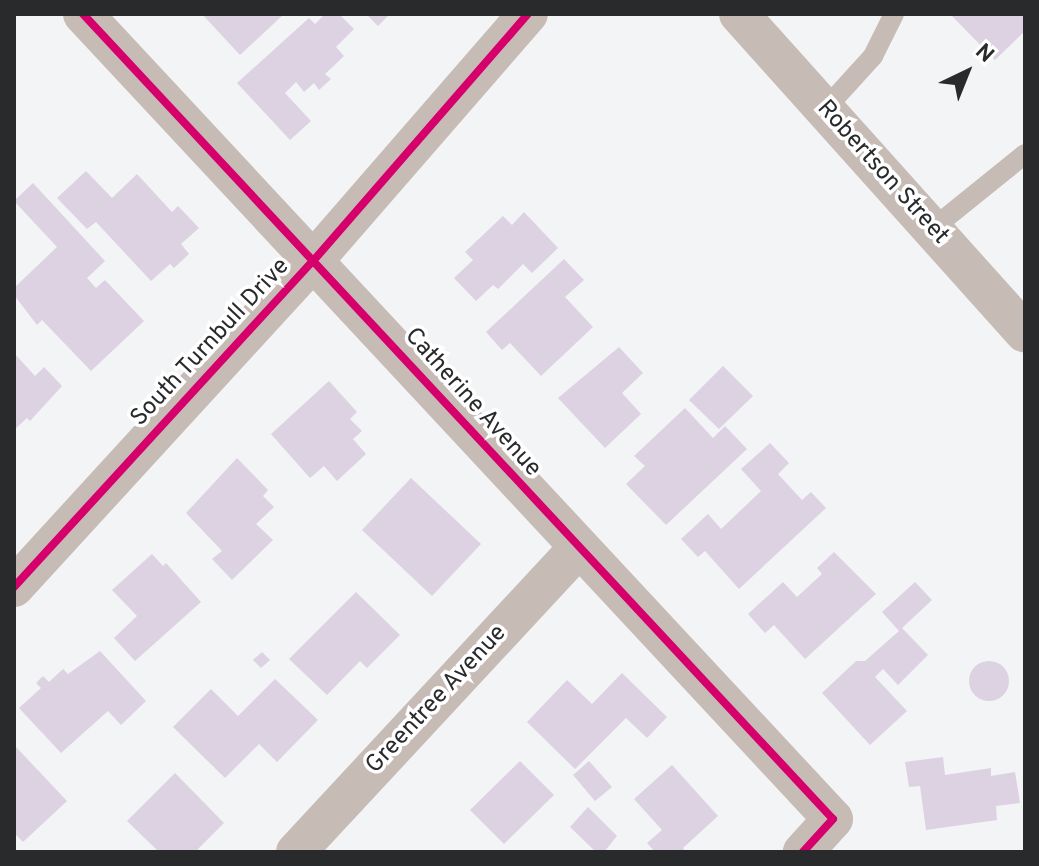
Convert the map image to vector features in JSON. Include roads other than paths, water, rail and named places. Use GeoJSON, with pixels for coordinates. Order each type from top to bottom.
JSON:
{"type":"FeatureCollection","features":[{"type":"Feature","properties":{"kind":"street","name":"Catherine Avenue"},"geometry":{"type":"LineString","coordinates":[[83,14],[314,260],[578,549],[833,819],[803,852]]}},
{"type":"Feature","properties":{"kind":"street","name":"South Turnbull Drive"},"geometry":{"type":"LineString","coordinates":[[14,587],[314,260],[528,14]]}},
{"type":"Feature","properties":{"kind":"street","name":"Robertson Street"},"geometry":{"type":"LineString","coordinates":[[739,14],[932,229],[1019,314]]}},
{"type":"Feature","properties":{"kind":"street","name":"Greentree Avenue"},"geometry":{"type":"LineString","coordinates":[[296,852],[578,549]]}},
{"type":"Feature","properties":{"kind":"lane"},"geometry":{"type":"LineString","coordinates":[[825,109],[873,56],[894,14]]}},
{"type":"Feature","properties":{"kind":"lane"},"geometry":{"type":"LineString","coordinates":[[932,229],[1025,154]]}}]}
